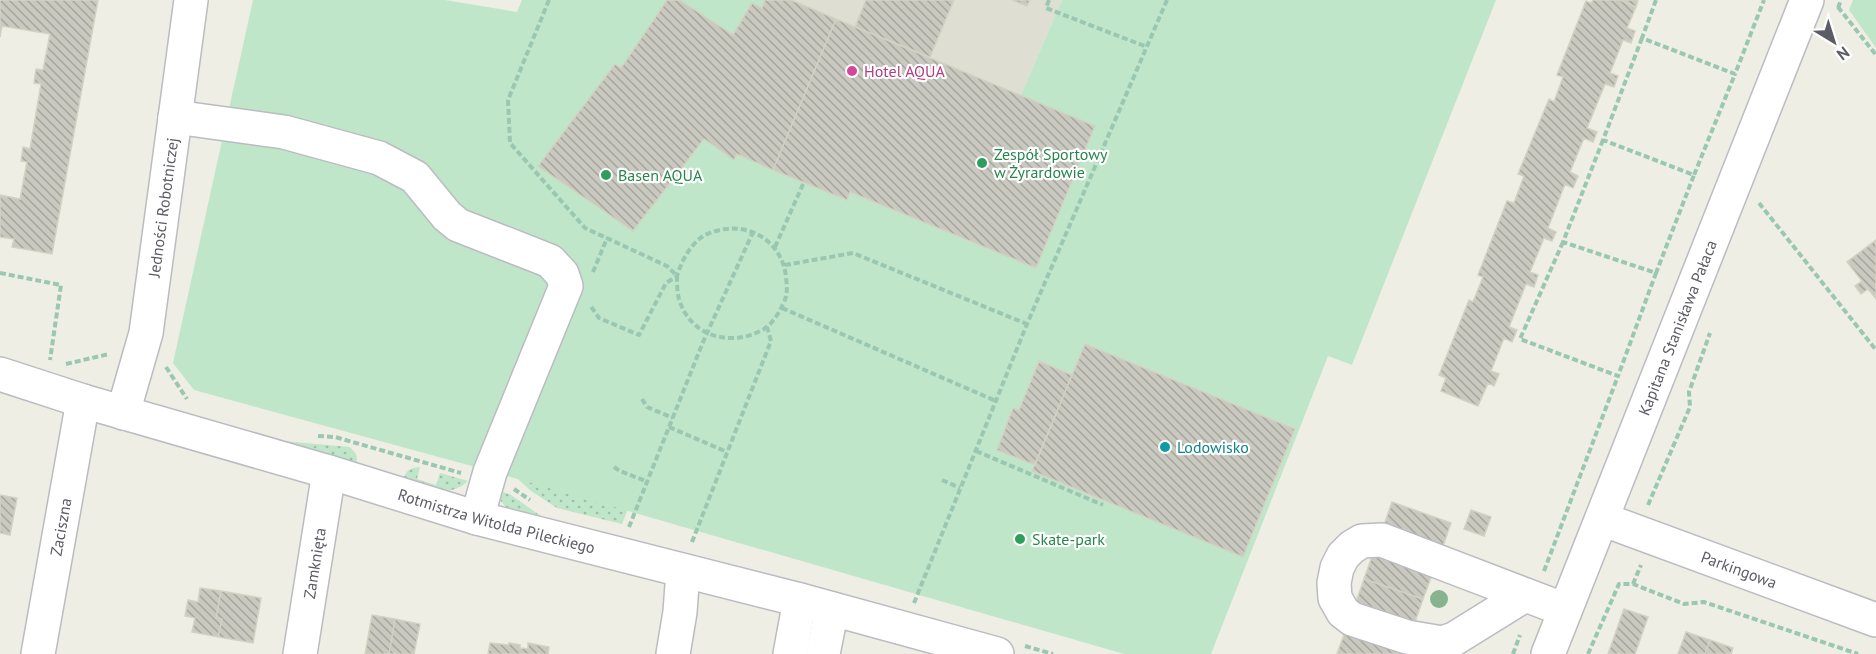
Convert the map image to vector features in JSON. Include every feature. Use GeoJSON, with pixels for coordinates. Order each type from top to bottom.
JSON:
{"type":"FeatureCollection","features":[{"type":"Feature","properties":{"kind":"street","name":"Jedności Robotniczej"},"geometry":{"type":"LineString","coordinates":[[123,412],[146,333],[191,0]]}},
{"type":"Feature","properties":{"kind":"street","name":"Kapitana Stanisława Pałaca"},"geometry":{"type":"LineString","coordinates":[[1548,654],[1807,0]]}},
{"type":"Feature","properties":{"kind":"street"},"geometry":{"type":"LineString","coordinates":[[175,117],[284,132],[379,158],[415,177],[447,216],[458,225],[550,261],[562,274],[566,286],[490,472],[477,518]]}},
{"type":"Feature","properties":{"kind":"street","name":"Rotmistrza Witolda Pileckiego"},"geometry":{"type":"LineString","coordinates":[[0,374],[83,401],[329,472],[477,518],[800,600],[997,654]]}},
{"type":"Feature","properties":{"kind":"street","name":"Zaciszna"},"geometry":{"type":"LineString","coordinates":[[38,654],[83,401]]}},
{"type":"Feature","properties":{"kind":"street","name":"Zamknięta"},"geometry":{"type":"LineString","coordinates":[[300,654],[329,472]]}},
{"type":"Feature","properties":{"kind":"street","name":"Parkingowa"},"geometry":{"type":"LineString","coordinates":[[1602,519],[1876,620]]}},
{"type":"Feature","properties":{"kind":"street"},"geometry":{"type":"LineString","coordinates":[[1529,597],[1454,639],[1437,644],[1352,619],[1341,610],[1333,590],[1337,568],[1346,552],[1359,542],[1376,540],[1387,542],[1565,610]]}},
{"type":"Feature","properties":{"kind":"street"},"geometry":{"type":"LineString","coordinates":[[673,654],[680,612],[683,571]]}},
{"type":"Feature","properties":{"kind":"street"},"geometry":{"type":"LineString","coordinates":[[790,654],[800,600]]}},
{"type":"Feature","properties":{"kind":"street"},"geometry":{"type":"LineString","coordinates":[[823,654],[832,609]]}},
{"type":"Feature","properties":{"kind":"path"},"geometry":{"type":"LineString","coordinates":[[549,0],[508,100],[510,143],[585,228],[667,266],[677,276]]}},
{"type":"Feature","properties":{"kind":"path"},"geometry":{"type":"LineString","coordinates":[[1049,0],[1046,8],[1147,47]]}},
{"type":"Feature","properties":{"kind":"path"},"geometry":{"type":"LineString","coordinates":[[918,594],[1027,324],[1167,0]]}},
{"type":"Feature","properties":{"kind":"path"},"geometry":{"type":"LineString","coordinates":[[1618,376],[1520,339],[1563,242],[1656,0]]}},
{"type":"Feature","properties":{"kind":"path"},"geometry":{"type":"LineString","coordinates":[[1513,654],[1529,597],[1618,376],[1694,175],[1764,0]]}},
{"type":"Feature","properties":{"kind":"path"},"geometry":{"type":"LineString","coordinates":[[1841,0],[1838,7],[1876,55]]}},
{"type":"Feature","properties":{"kind":"path"},"geometry":{"type":"LineString","coordinates":[[1642,38],[1735,74]]}},
{"type":"Feature","properties":{"kind":"path"},"geometry":{"type":"LineString","coordinates":[[1603,140],[1694,175]]}},
{"type":"Feature","properties":{"kind":"path"},"geometry":{"type":"LineString","coordinates":[[775,247],[804,182]]}},
{"type":"Feature","properties":{"kind":"path"},"geometry":{"type":"LineString","coordinates":[[1754,213],[1758,202],[1876,350]]}},
{"type":"Feature","properties":{"kind":"path"},"geometry":{"type":"LineString","coordinates":[[736,228],[753,232],[775,247],[785,265],[788,290],[782,308],[766,327],[747,337],[725,339],[708,334],[688,317],[679,298],[677,276],[681,261],[698,239],[716,230],[736,228]]}},
{"type":"Feature","properties":{"kind":"path"},"geometry":{"type":"LineString","coordinates":[[635,513],[702,342],[708,334],[753,232]]}},
{"type":"Feature","properties":{"kind":"path"},"geometry":{"type":"LineString","coordinates":[[591,276],[607,238]]}},
{"type":"Feature","properties":{"kind":"path"},"geometry":{"type":"LineString","coordinates":[[1563,242],[1656,273]]}},
{"type":"Feature","properties":{"kind":"path"},"geometry":{"type":"LineString","coordinates":[[785,265],[853,253],[1027,324]]}},
{"type":"Feature","properties":{"kind":"path"},"geometry":{"type":"LineString","coordinates":[[0,273],[61,285],[50,364],[67,364],[115,352]]}},
{"type":"Feature","properties":{"kind":"path"},"geometry":{"type":"LineString","coordinates":[[588,303],[599,318],[639,335],[666,283],[677,276]]}},
{"type":"Feature","properties":{"kind":"path"},"geometry":{"type":"LineString","coordinates":[[782,308],[996,400]]}},
{"type":"Feature","properties":{"kind":"path"},"geometry":{"type":"LineString","coordinates":[[1634,584],[1659,524],[1646,513],[1647,507],[1690,407],[1689,392],[1713,325]]}},
{"type":"Feature","properties":{"kind":"path"},"geometry":{"type":"LineString","coordinates":[[697,530],[771,341],[766,327]]}},
{"type":"Feature","properties":{"kind":"path"},"geometry":{"type":"LineString","coordinates":[[642,399],[648,406],[673,418]]}},
{"type":"Feature","properties":{"kind":"path"},"geometry":{"type":"LineString","coordinates":[[669,427],[727,452]]}},
{"type":"Feature","properties":{"kind":"path"},"geometry":{"type":"LineString","coordinates":[[976,451],[1103,505]]}},
{"type":"Feature","properties":{"kind":"path"},"geometry":{"type":"LineString","coordinates":[[614,467],[648,482]]}},
{"type":"Feature","properties":{"kind":"path"},"geometry":{"type":"LineString","coordinates":[[942,480],[960,488]]}},
{"type":"Feature","properties":{"kind":"path"},"geometry":{"type":"LineString","coordinates":[[1588,654],[1619,584],[1634,584],[1683,604],[1704,602],[1858,654]]}},
{"type":"Feature","properties":{"kind":"shaded area"},"geometry":{"type":"Polygon","coordinates":[[[792,0],[1062,0],[1021,95],[792,0]]]}},
{"type":"Feature","properties":{"kind":"green space"},"geometry":{"type":"Polygon","coordinates":[[[253,0],[445,0],[517,12],[522,0],[792,0],[1021,95],[1062,0],[1496,0],[1352,365],[1328,356],[1211,654],[1124,654],[479,468],[194,390],[173,363],[253,0]]]}},
{"type":"Feature","properties":{"kind":"green space"},"geometry":{"type":"Polygon","coordinates":[[[1853,0],[1876,0],[1876,48],[1849,10],[1853,0]]]}},
{"type":"Feature","properties":{"kind":"green space"},"geometry":{"type":"Polygon","coordinates":[[[273,440],[349,447],[356,455],[356,466],[273,440]]]}},
{"type":"Feature","properties":{"kind":"green space"},"geometry":{"type":"Polygon","coordinates":[[[420,467],[417,479],[436,485],[440,473],[468,481],[460,487],[445,491],[403,480],[409,470],[420,467]]]}},
{"type":"Feature","properties":{"kind":"green space"},"geometry":{"type":"Polygon","coordinates":[[[510,472],[640,479],[622,524],[557,508],[531,491],[510,472]]]}},
{"type":"Feature","properties":{"kind":"green space"},"geometry":{"type":"Polygon","coordinates":[[[496,489],[511,495],[551,523],[525,517],[510,510],[499,498],[496,489]]]}},
{"type":"Feature","properties":{"kind":"building"},"geometry":{"type":"Polygon","coordinates":[[[0,0],[98,0],[52,254],[12,247],[14,239],[0,237],[0,195],[20,199],[27,162],[21,161],[23,147],[30,149],[41,84],[34,83],[36,69],[43,70],[50,34],[2,26],[0,37],[0,0]]]}},
{"type":"Feature","properties":{"kind":"building"},"geometry":{"type":"Polygon","coordinates":[[[667,0],[680,0],[733,35],[752,3],[762,8],[765,0],[791,0],[836,19],[773,170],[737,154],[734,160],[704,139],[633,231],[538,166],[615,64],[621,68],[667,0]]]}},
{"type":"Feature","properties":{"kind":"building"},"geometry":{"type":"Polygon","coordinates":[[[866,0],[954,0],[930,57],[855,27],[866,0]]]}},
{"type":"Feature","properties":{"kind":"building"},"geometry":{"type":"Polygon","coordinates":[[[1012,0],[1030,0],[1027,6],[1012,0]]]}},
{"type":"Feature","properties":{"kind":"building"},"geometry":{"type":"Polygon","coordinates":[[[1593,0],[1620,0],[1636,7],[1627,28],[1635,31],[1631,43],[1623,40],[1610,73],[1618,76],[1614,87],[1605,84],[1587,128],[1597,132],[1593,142],[1584,138],[1570,172],[1578,176],[1573,188],[1565,184],[1548,228],[1556,232],[1552,241],[1544,238],[1530,272],[1538,275],[1534,287],[1526,284],[1509,327],[1517,330],[1512,342],[1504,338],[1491,371],[1499,374],[1494,386],[1488,383],[1478,406],[1441,391],[1446,378],[1439,375],[1469,300],[1473,302],[1483,277],[1478,275],[1507,201],[1514,203],[1524,176],[1518,174],[1549,99],[1554,102],[1563,77],[1557,75],[1586,1],[1591,3],[1593,0]]]}},
{"type":"Feature","properties":{"kind":"building"},"geometry":{"type":"Polygon","coordinates":[[[1620,0],[1638,0],[1636,7],[1620,0]]]}},
{"type":"Feature","properties":{"kind":"building"},"geometry":{"type":"Polygon","coordinates":[[[836,19],[1095,126],[1036,268],[850,192],[847,200],[773,170],[836,19]]]}},
{"type":"Feature","properties":{"kind":"building"},"geometry":{"type":"Polygon","coordinates":[[[1876,240],[1876,299],[1847,262],[1876,240]]]}},
{"type":"Feature","properties":{"kind":"building"},"geometry":{"type":"Polygon","coordinates":[[[1862,281],[1868,289],[1861,294],[1855,286],[1862,281]]]}},
{"type":"Feature","properties":{"kind":"building","name":"Lodowisko"},"geometry":{"type":"Polygon","coordinates":[[[1085,344],[1295,429],[1243,557],[1032,471],[1085,344]]]}},
{"type":"Feature","properties":{"kind":"building"},"geometry":{"type":"Polygon","coordinates":[[[1039,361],[1072,375],[1035,465],[997,450],[1013,408],[1019,410],[1039,361]]]}},
{"type":"Feature","properties":{"kind":"building"},"geometry":{"type":"Polygon","coordinates":[[[0,495],[17,498],[10,535],[0,533],[0,495]]]}},
{"type":"Feature","properties":{"kind":"building"},"geometry":{"type":"Polygon","coordinates":[[[1392,502],[1451,523],[1443,546],[1384,525],[1392,502]]]}},
{"type":"Feature","properties":{"kind":"building"},"geometry":{"type":"Polygon","coordinates":[[[1471,510],[1491,517],[1484,536],[1464,529],[1471,510]]]}},
{"type":"Feature","properties":{"kind":"building"},"geometry":{"type":"Polygon","coordinates":[[[1373,554],[1432,575],[1423,599],[1364,579],[1373,554]]]}},
{"type":"Feature","properties":{"kind":"building"},"geometry":{"type":"Polygon","coordinates":[[[1364,579],[1423,599],[1415,622],[1356,602],[1364,579]]]}},
{"type":"Feature","properties":{"kind":"building"},"geometry":{"type":"Polygon","coordinates":[[[200,588],[221,591],[216,618],[222,619],[218,637],[192,632],[195,618],[185,616],[188,600],[198,602],[200,588]]]}},
{"type":"Feature","properties":{"kind":"building"},"geometry":{"type":"Polygon","coordinates":[[[221,591],[261,598],[253,643],[218,637],[222,619],[216,618],[221,591]]]}},
{"type":"Feature","properties":{"kind":"building"},"geometry":{"type":"Polygon","coordinates":[[[1624,609],[1648,617],[1635,654],[1608,654],[1624,609]]]}},
{"type":"Feature","properties":{"kind":"building"},"geometry":{"type":"Polygon","coordinates":[[[372,615],[395,619],[389,654],[365,654],[372,615]]]}},
{"type":"Feature","properties":{"kind":"building"},"geometry":{"type":"Polygon","coordinates":[[[395,619],[420,624],[414,654],[389,654],[395,619]]]}},
{"type":"Feature","properties":{"kind":"building"},"geometry":{"type":"Polygon","coordinates":[[[1345,632],[1403,653],[1403,654],[1337,654],[1345,632]]]}},
{"type":"Feature","properties":{"kind":"building"},"geometry":{"type":"Polygon","coordinates":[[[1686,632],[1710,640],[1705,654],[1678,654],[1686,632]]]}},
{"type":"Feature","properties":{"kind":"building"},"geometry":{"type":"Polygon","coordinates":[[[1710,640],[1733,648],[1731,654],[1705,654],[1710,640]]]}},
{"type":"Feature","properties":{"kind":"building"},"geometry":{"type":"Polygon","coordinates":[[[490,643],[509,645],[509,643],[528,649],[528,643],[549,647],[548,654],[488,654],[490,643]]]}},
{"type":"Feature","properties":{"kind":"place","name":"Hotel AQUA"},"geometry":{"type":"Point","coordinates":[852,71]}},
{"type":"Feature","properties":{"kind":"place","name":"Zespół Sportowy w Żyrardowie"},"geometry":{"type":"Point","coordinates":[982,163]}},
{"type":"Feature","properties":{"kind":"place","name":"Basen AQUA"},"geometry":{"type":"Point","coordinates":[606,175]}},
{"type":"Feature","properties":{"kind":"place","name":"Lodowisko"},"geometry":{"type":"Point","coordinates":[1165,447]}},
{"type":"Feature","properties":{"kind":"place","name":"Skate-park"},"geometry":{"type":"Point","coordinates":[1020,539]}}]}
